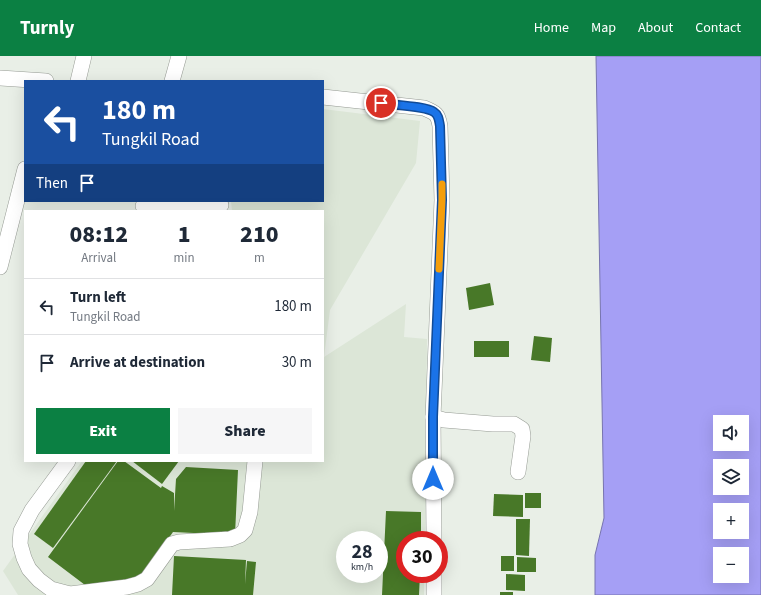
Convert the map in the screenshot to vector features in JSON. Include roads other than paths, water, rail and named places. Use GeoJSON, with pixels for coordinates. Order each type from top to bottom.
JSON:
{"type":"FeatureCollection","features":[{"type":"Feature","properties":{"kind":"street"},"geometry":{"type":"LineString","coordinates":[[78,80],[84,56]]}},
{"type":"Feature","properties":{"kind":"street"},"geometry":{"type":"LineString","coordinates":[[172,80],[179,56]]}},
{"type":"Feature","properties":{"kind":"street"},"geometry":{"type":"LineString","coordinates":[[0,78],[31,80]]}},
{"type":"Feature","properties":{"kind":"street"},"geometry":{"type":"LineString","coordinates":[[324,97],[424,108],[434,112],[438,117],[440,126],[442,200],[433,417],[434,531]]}},
{"type":"Feature","properties":{"kind":"street"},"geometry":{"type":"LineString","coordinates":[[0,267],[24,173]]}},
{"type":"Feature","properties":{"kind":"street"},"geometry":{"type":"LineString","coordinates":[[143,206],[222,206]]}},
{"type":"Feature","properties":{"kind":"street"},"geometry":{"type":"LineString","coordinates":[[433,417],[451,421],[514,424],[522,429],[523,436],[518,472]]}},
{"type":"Feature","properties":{"kind":"street"},"geometry":{"type":"LineString","coordinates":[[67,462],[32,510],[21,531],[20,544],[29,569],[39,580],[51,589],[70,594],[127,587],[138,584],[147,579],[172,544],[230,539],[240,535],[245,530],[250,512],[255,462]]}},
{"type":"Feature","properties":{"kind":"street"},"geometry":{"type":"LineString","coordinates":[[434,583],[434,595]]}}]}
